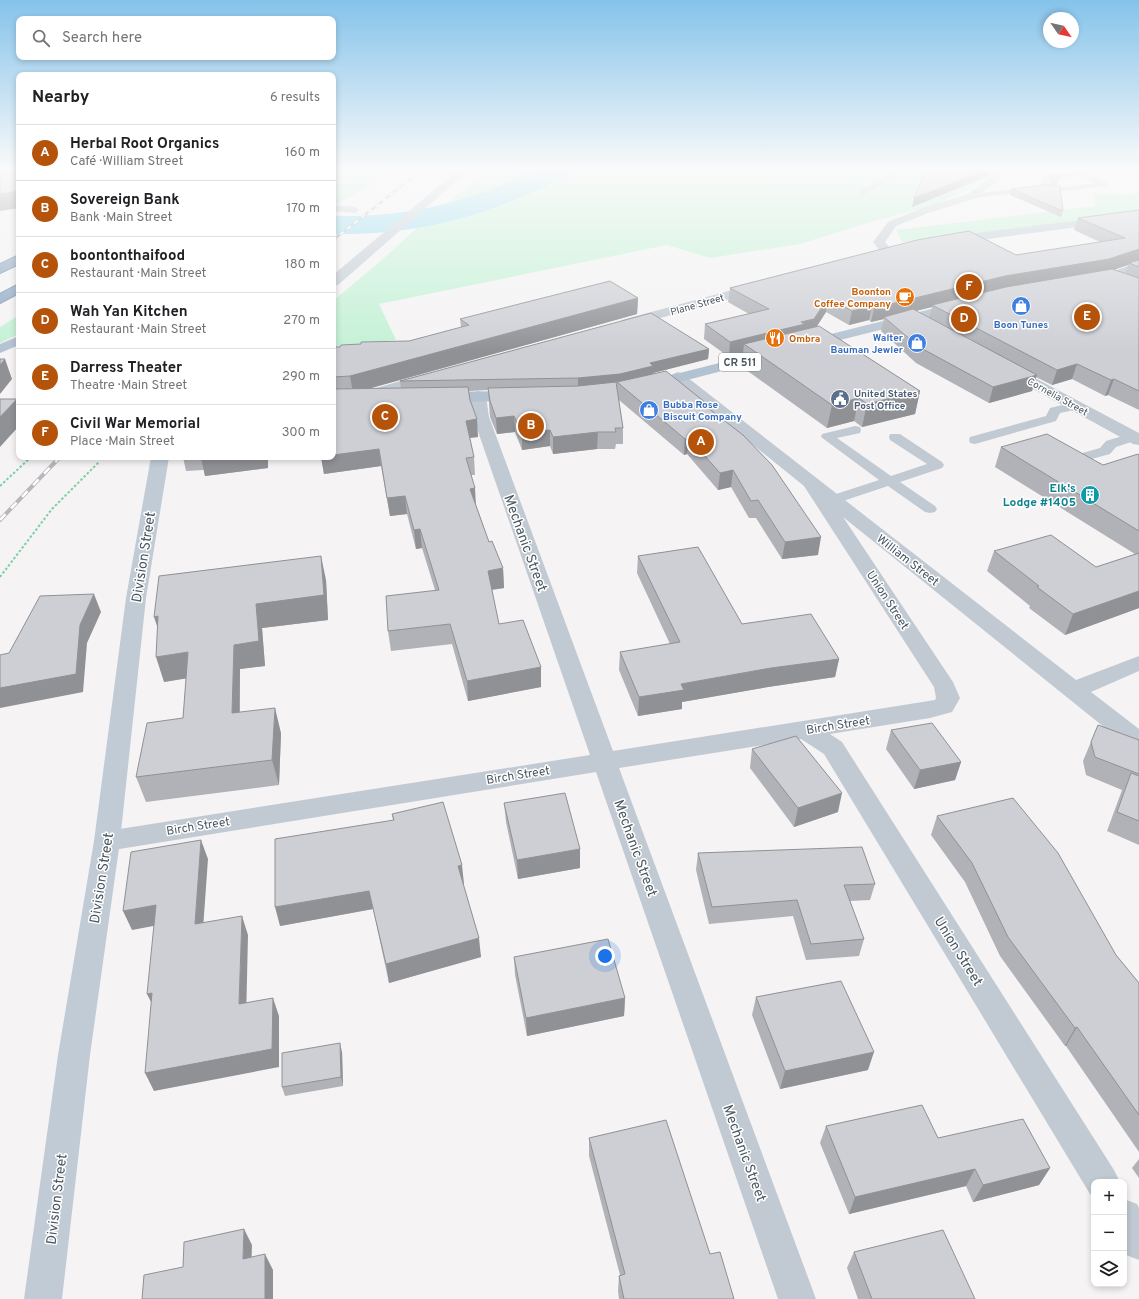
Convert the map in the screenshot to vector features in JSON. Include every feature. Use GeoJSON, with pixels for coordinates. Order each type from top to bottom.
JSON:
{"type":"FeatureCollection","features":[{"type":"Feature","properties":{"kind":"highway"},"geometry":{"type":"LineString","coordinates":[[0,269],[16,261]]}},
{"type":"Feature","properties":{"kind":"highway"},"geometry":{"type":"LineString","coordinates":[[0,299],[16,290]]}},
{"type":"Feature","properties":{"kind":"main road"},"geometry":{"type":"LineString","coordinates":[[1080,282],[1109,277],[1139,266]]}},
{"type":"Feature","properties":{"kind":"main road","name":"CR 511"},"geometry":{"type":"LineString","coordinates":[[634,389],[973,302]]}},
{"type":"Feature","properties":{"kind":"main road"},"geometry":{"type":"LineString","coordinates":[[0,349],[16,341]]}},
{"type":"Feature","properties":{"kind":"main road"},"geometry":{"type":"LineString","coordinates":[[424,398],[532,396]]}},
{"type":"Feature","properties":{"kind":"main road"},"geometry":{"type":"LineString","coordinates":[[354,399],[408,398]]}},
{"type":"Feature","properties":{"kind":"street"},"geometry":{"type":"LineString","coordinates":[[336,279],[393,231]]}},
{"type":"Feature","properties":{"kind":"street"},"geometry":{"type":"LineString","coordinates":[[887,231],[879,242],[881,253],[902,249]]}},
{"type":"Feature","properties":{"kind":"street"},"geometry":{"type":"LineString","coordinates":[[936,243],[1017,231]]}},
{"type":"Feature","properties":{"kind":"street"},"geometry":{"type":"LineString","coordinates":[[1109,277],[1127,284]]}},
{"type":"Feature","properties":{"kind":"street","name":"Plane Street"},"geometry":{"type":"LineString","coordinates":[[614,327],[767,284]]}},
{"type":"Feature","properties":{"kind":"street"},"geometry":{"type":"LineString","coordinates":[[913,318],[933,328]]}},
{"type":"Feature","properties":{"kind":"street","name":"Cornelia Street"},"geometry":{"type":"LineString","coordinates":[[994,362],[1136,439]]}},
{"type":"Feature","properties":{"kind":"street"},"geometry":{"type":"LineString","coordinates":[[354,399],[438,376]]}},
{"type":"Feature","properties":{"kind":"street","name":"William Street"},"geometry":{"type":"LineString","coordinates":[[678,378],[1139,742]]}},
{"type":"Feature","properties":{"kind":"street","name":"Mechanic Street"},"geometry":{"type":"LineString","coordinates":[[478,396],[481,417],[606,761],[797,1299]]}},
{"type":"Feature","properties":{"kind":"street","name":"Division Street"},"geometry":{"type":"LineString","coordinates":[[43,1299],[74,1055],[107,841],[136,598],[159,460]]}},
{"type":"Feature","properties":{"kind":"street","name":"Union Street"},"geometry":{"type":"LineString","coordinates":[[812,484],[945,687],[948,698],[944,706],[930,710]]}},
{"type":"Feature","properties":{"kind":"street"},"geometry":{"type":"LineString","coordinates":[[1073,690],[1139,663]]}},
{"type":"Feature","properties":{"kind":"street","name":"Birch Street"},"geometry":{"type":"LineString","coordinates":[[107,841],[930,710]]}},
{"type":"Feature","properties":{"kind":"street","name":"Union Street"},"geometry":{"type":"LineString","coordinates":[[806,730],[833,748],[1100,1179]]}},
{"type":"Feature","properties":{"kind":"street"},"geometry":{"type":"LineString","coordinates":[[1127,1222],[1139,1242]]}},
{"type":"Feature","properties":{"kind":"lane"},"geometry":{"type":"LineString","coordinates":[[976,440],[1052,418],[1054,411],[1075,406]]}},
{"type":"Feature","properties":{"kind":"lane"},"geometry":{"type":"LineString","coordinates":[[855,430],[827,437],[930,509]]}},
{"type":"Feature","properties":{"kind":"lane"},"geometry":{"type":"LineString","coordinates":[[832,500],[937,465],[895,437]]}},
{"type":"Feature","properties":{"kind":"lane"},"geometry":{"type":"LineString","coordinates":[[1077,459],[1105,451],[1111,444],[1136,439]]}},
{"type":"Feature","properties":{"kind":"path"},"geometry":{"type":"LineString","coordinates":[[0,486],[27,460]]}},
{"type":"Feature","properties":{"kind":"path"},"geometry":{"type":"LineString","coordinates":[[0,577],[52,509],[99,462]]}},
{"type":"Feature","properties":{"kind":"green space"},"geometry":{"type":"Polygon","coordinates":[[[414,231],[843,231],[800,244],[710,258],[667,245],[379,304],[396,340],[336,347],[336,298],[382,260],[414,231]]]}},
{"type":"Feature","properties":{"kind":"green space"},"geometry":{"type":"Polygon","coordinates":[[[896,231],[1002,231],[902,242],[896,231]]]}},
{"type":"Feature","properties":{"kind":"green space"},"geometry":{"type":"Polygon","coordinates":[[[16,317],[16,335],[0,343],[0,327],[16,317]]]}},
{"type":"Feature","properties":{"kind":"building"},"geometry":{"type":"Polygon","coordinates":[[[969,231],[1016,255],[1125,238],[1108,231],[1139,231],[1139,249],[1109,259],[1005,276],[874,308],[872,306],[852,311],[828,298],[814,319],[801,322],[805,324],[730,342],[705,324],[769,309],[730,288],[917,240],[969,231]]]}},
{"type":"Feature","properties":{"kind":"building"},"geometry":{"type":"Polygon","coordinates":[[[1139,260],[1139,267],[1129,263],[1139,260]]]}},
{"type":"Feature","properties":{"kind":"building"},"geometry":{"type":"Polygon","coordinates":[[[1112,269],[1139,278],[1139,391],[1077,364],[1057,370],[932,305],[1006,287],[1112,269]]]}},
{"type":"Feature","properties":{"kind":"building"},"geometry":{"type":"Polygon","coordinates":[[[610,281],[638,298],[350,376],[336,377],[336,347],[340,347],[341,345],[361,344],[361,342],[409,341],[469,325],[460,319],[610,281]]]}},
{"type":"Feature","properties":{"kind":"building"},"geometry":{"type":"Polygon","coordinates":[[[913,309],[1037,375],[993,387],[919,347],[884,317],[913,309]]]}},
{"type":"Feature","properties":{"kind":"building"},"geometry":{"type":"Polygon","coordinates":[[[651,313],[709,349],[650,363],[653,366],[620,374],[578,378],[400,381],[651,313]]]}},
{"type":"Feature","properties":{"kind":"building"},"geometry":{"type":"Polygon","coordinates":[[[819,326],[920,391],[867,404],[859,398],[832,405],[744,344],[819,326]]]}},
{"type":"Feature","properties":{"kind":"building"},"geometry":{"type":"Polygon","coordinates":[[[0,359],[5,359],[0,365],[0,359]]]}},
{"type":"Feature","properties":{"kind":"building"},"geometry":{"type":"Polygon","coordinates":[[[666,371],[711,407],[708,408],[743,435],[772,465],[821,537],[785,542],[758,500],[751,501],[733,470],[720,473],[689,438],[685,439],[617,382],[666,371]]]}},
{"type":"Feature","properties":{"kind":"building"},"geometry":{"type":"Polygon","coordinates":[[[616,382],[623,428],[615,428],[616,432],[598,432],[553,437],[550,430],[522,433],[514,416],[496,418],[490,401],[488,388],[578,386],[616,382]]]}},
{"type":"Feature","properties":{"kind":"building"},"geometry":{"type":"Polygon","coordinates":[[[468,387],[470,400],[477,419],[466,421],[474,457],[466,458],[475,488],[470,489],[489,542],[492,541],[503,568],[488,571],[499,624],[523,620],[541,667],[467,681],[450,624],[388,631],[386,596],[439,590],[420,529],[414,530],[405,496],[387,498],[379,449],[336,455],[336,389],[468,387]]]}},
{"type":"Feature","properties":{"kind":"building"},"geometry":{"type":"Polygon","coordinates":[[[0,399],[16,399],[16,400],[0,417],[0,399]]]}},
{"type":"Feature","properties":{"kind":"building"},"geometry":{"type":"Polygon","coordinates":[[[1047,434],[1103,465],[1138,454],[1139,455],[1139,531],[1001,447],[1047,434]]]}},
{"type":"Feature","properties":{"kind":"building"},"geometry":{"type":"Polygon","coordinates":[[[1051,535],[1096,567],[1139,553],[1139,591],[1073,614],[1037,587],[1039,586],[994,551],[1051,535]]]}},
{"type":"Feature","properties":{"kind":"building"},"geometry":{"type":"Polygon","coordinates":[[[698,547],[742,624],[811,614],[839,659],[771,668],[681,684],[684,690],[639,697],[620,652],[680,642],[638,556],[698,547]]]}},
{"type":"Feature","properties":{"kind":"building"},"geometry":{"type":"Polygon","coordinates":[[[321,556],[324,595],[256,604],[259,641],[234,645],[232,713],[275,708],[272,760],[136,777],[147,723],[183,718],[188,652],[156,657],[158,616],[154,617],[159,576],[321,556]]]}},
{"type":"Feature","properties":{"kind":"building"},"geometry":{"type":"Polygon","coordinates":[[[94,594],[80,625],[76,674],[0,688],[0,655],[9,653],[40,596],[94,594]]]}},
{"type":"Feature","properties":{"kind":"building"},"geometry":{"type":"Polygon","coordinates":[[[932,723],[961,762],[920,770],[891,730],[932,723]]]}},
{"type":"Feature","properties":{"kind":"building"},"geometry":{"type":"Polygon","coordinates":[[[1098,725],[1139,740],[1139,774],[1095,757],[1091,742],[1098,725]]]}},
{"type":"Feature","properties":{"kind":"building"},"geometry":{"type":"Polygon","coordinates":[[[796,736],[842,793],[798,808],[752,749],[796,736]]]}},
{"type":"Feature","properties":{"kind":"building"},"geometry":{"type":"Polygon","coordinates":[[[1131,773],[1139,776],[1139,821],[1117,812],[1131,773]]]}},
{"type":"Feature","properties":{"kind":"building"},"geometry":{"type":"Polygon","coordinates":[[[565,793],[580,849],[517,860],[504,803],[565,793]]]}},
{"type":"Feature","properties":{"kind":"building"},"geometry":{"type":"Polygon","coordinates":[[[1013,798],[1058,853],[1116,955],[1139,983],[1139,1115],[1077,1027],[1075,1028],[1008,937],[972,863],[937,816],[1013,798]]]}},
{"type":"Feature","properties":{"kind":"building"},"geometry":{"type":"Polygon","coordinates":[[[443,802],[462,865],[458,866],[479,938],[386,964],[369,891],[275,907],[275,839],[394,820],[392,814],[443,802]]]}},
{"type":"Feature","properties":{"kind":"building"},"geometry":{"type":"Polygon","coordinates":[[[201,840],[195,924],[242,916],[239,1004],[273,998],[272,1049],[145,1073],[152,993],[147,994],[156,905],[123,911],[131,852],[201,840]]]}},
{"type":"Feature","properties":{"kind":"building"},"geometry":{"type":"Polygon","coordinates":[[[862,847],[875,884],[844,885],[864,939],[811,944],[797,900],[712,907],[698,853],[862,847]]]}},
{"type":"Feature","properties":{"kind":"building"},"geometry":{"type":"Polygon","coordinates":[[[608,939],[625,998],[526,1018],[514,957],[608,939]]]}},
{"type":"Feature","properties":{"kind":"building"},"geometry":{"type":"Polygon","coordinates":[[[841,981],[874,1052],[785,1071],[756,997],[841,981]]]}},
{"type":"Feature","properties":{"kind":"building"},"geometry":{"type":"Polygon","coordinates":[[[340,1043],[341,1077],[282,1087],[282,1053],[340,1043]]]}},
{"type":"Feature","properties":{"kind":"building"},"geometry":{"type":"Polygon","coordinates":[[[922,1105],[938,1138],[1023,1119],[1050,1168],[983,1185],[975,1169],[855,1197],[826,1126],[922,1105]]]}},
{"type":"Feature","properties":{"kind":"building"},"geometry":{"type":"Polygon","coordinates":[[[666,1120],[710,1254],[720,1252],[734,1299],[624,1299],[619,1276],[625,1274],[589,1138],[666,1120]]]}},
{"type":"Feature","properties":{"kind":"building"},"geometry":{"type":"Polygon","coordinates":[[[244,1229],[243,1259],[265,1254],[265,1299],[142,1299],[144,1275],[183,1267],[184,1242],[244,1229]]]}},
{"type":"Feature","properties":{"kind":"building"},"geometry":{"type":"Polygon","coordinates":[[[943,1230],[975,1299],[872,1299],[854,1252],[943,1230]]]}},
{"type":"Feature","properties":{"kind":"railway"},"geometry":{"type":"LineString","coordinates":[[336,238],[345,231]]}},
{"type":"Feature","properties":{"kind":"railway"},"geometry":{"type":"LineString","coordinates":[[0,520],[57,460]]}},
{"type":"Feature","properties":{"kind":"place","name":"Civil War Memorial"},"geometry":{"type":"Point","coordinates":[969,287]}},
{"type":"Feature","properties":{"kind":"place","name":"Boonton Coffee Company"},"geometry":{"type":"Point","coordinates":[905,297]}},
{"type":"Feature","properties":{"kind":"place","name":"Boon Tunes"},"geometry":{"type":"Point","coordinates":[1021,306]}},
{"type":"Feature","properties":{"kind":"place","name":"Darress Theater"},"geometry":{"type":"Point","coordinates":[1087,317]}},
{"type":"Feature","properties":{"kind":"place","name":"Wah Yan Kitchen"},"geometry":{"type":"Point","coordinates":[964,319]}},
{"type":"Feature","properties":{"kind":"place","name":"Ombra"},"geometry":{"type":"Point","coordinates":[775,338]}},
{"type":"Feature","properties":{"kind":"place","name":"Walter Bauman Jewler"},"geometry":{"type":"Point","coordinates":[917,343]}},
{"type":"Feature","properties":{"kind":"place","name":"United States Post Office"},"geometry":{"type":"Point","coordinates":[840,399]}},
{"type":"Feature","properties":{"kind":"place","name":"Bubba Rose Biscuit Company"},"geometry":{"type":"Point","coordinates":[649,410]}},
{"type":"Feature","properties":{"kind":"place","name":"boontonthaifood"},"geometry":{"type":"Point","coordinates":[385,417]}},
{"type":"Feature","properties":{"kind":"place","name":"Sovereign Bank"},"geometry":{"type":"Point","coordinates":[531,426]}},
{"type":"Feature","properties":{"kind":"place","name":"Herbal Root Organics"},"geometry":{"type":"Point","coordinates":[701,442]}},
{"type":"Feature","properties":{"kind":"place","name":"Elk's Lodge #1405"},"geometry":{"type":"Point","coordinates":[1090,495]}}]}
